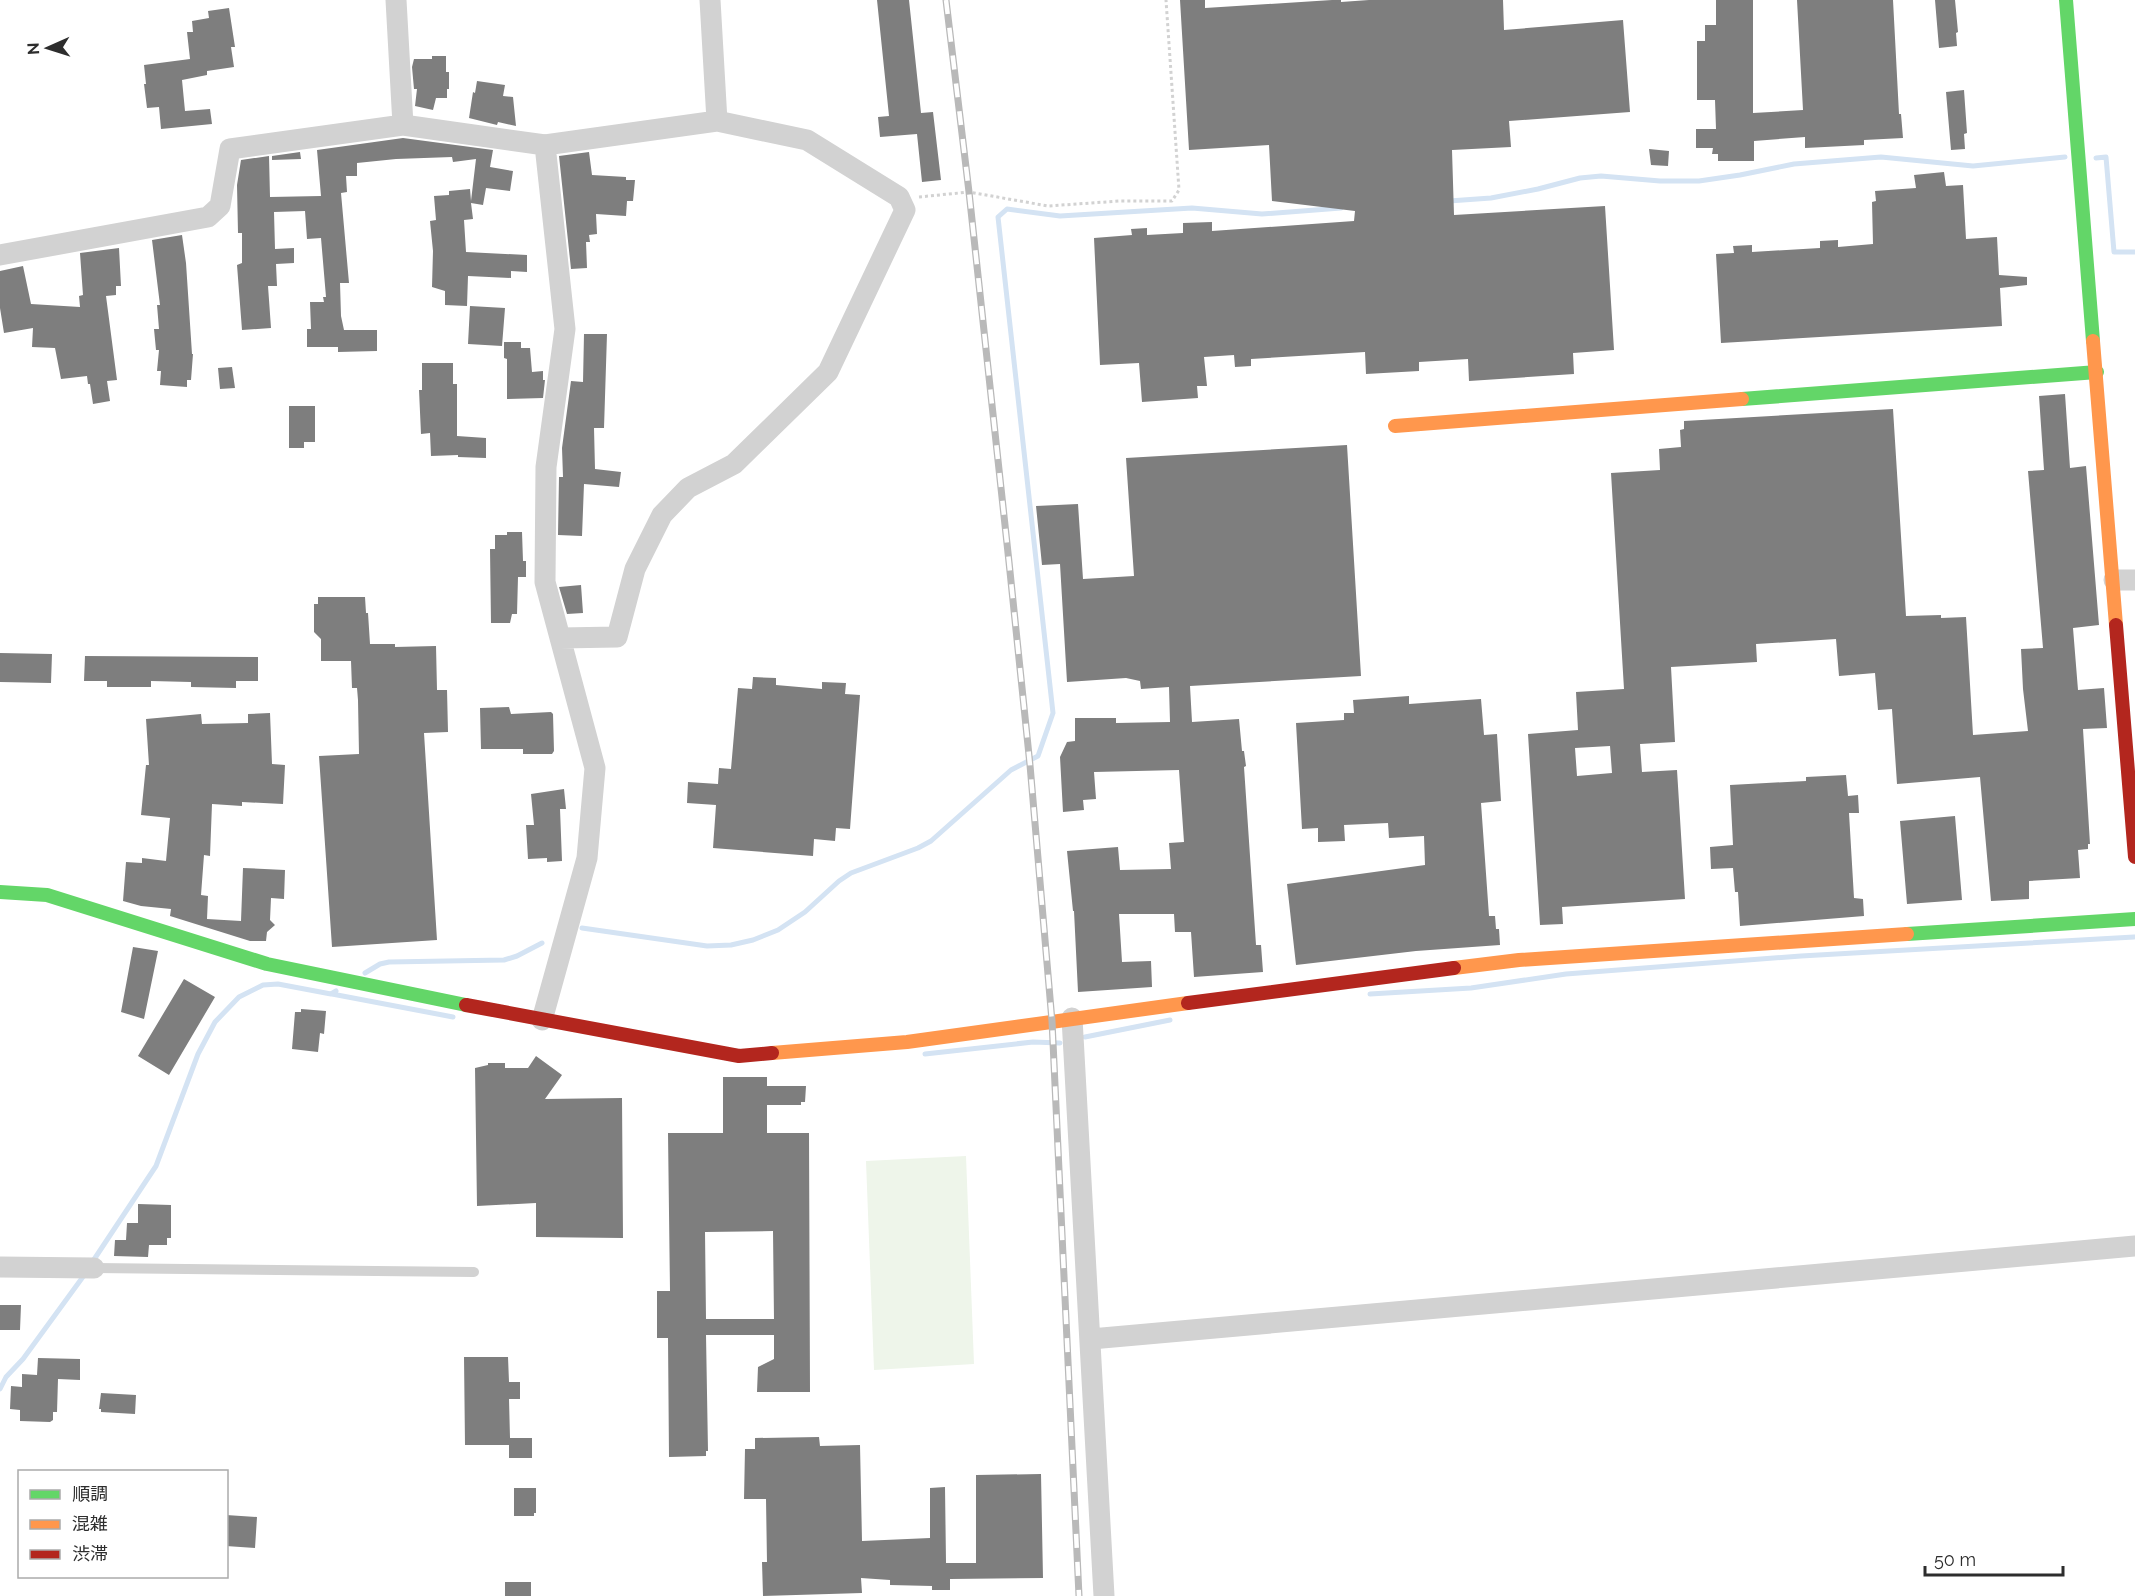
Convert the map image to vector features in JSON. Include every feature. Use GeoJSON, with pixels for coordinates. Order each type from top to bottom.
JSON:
{"type":"FeatureCollection","features":[{"type":"Feature","properties":{"kind":"street"},"geometry":{"type":"LineString","coordinates":[[396,0],[403,125]]}},
{"type":"Feature","properties":{"kind":"street"},"geometry":{"type":"LineString","coordinates":[[710,0],[717,122]]}},
{"type":"Feature","properties":{"kind":"street"},"geometry":{"type":"LineString","coordinates":[[2066,0],[2135,857]]}},
{"type":"Feature","properties":{"kind":"street"},"geometry":{"type":"LineString","coordinates":[[0,255],[208,217],[220,206],[230,149],[403,125],[545,145],[717,122],[807,140],[899,197],[905,210],[828,372],[734,464],[688,488],[662,515],[635,569],[617,637],[560,638]]}},
{"type":"Feature","properties":{"kind":"street"},"geometry":{"type":"LineString","coordinates":[[542,1020],[587,858],[595,768],[545,582],[546,467],[565,329],[545,145]]}},
{"type":"Feature","properties":{"kind":"street"},"geometry":{"type":"LineString","coordinates":[[1395,426],[2097,372]]}},
{"type":"Feature","properties":{"kind":"street"},"geometry":{"type":"LineString","coordinates":[[2114,580],[2135,580]]}},
{"type":"Feature","properties":{"kind":"street"},"geometry":{"type":"LineString","coordinates":[[0,892],[47,895],[267,964],[542,1020],[739,1056],[907,1042],[1072,1018],[1519,960],[2135,919]]}},
{"type":"Feature","properties":{"kind":"street"},"geometry":{"type":"LineString","coordinates":[[1072,1018],[1104,1596]]}},
{"type":"Feature","properties":{"kind":"street"},"geometry":{"type":"LineString","coordinates":[[1091,1339],[2135,1246]]}},
{"type":"Feature","properties":{"kind":"street"},"geometry":{"type":"LineString","coordinates":[[0,1267],[87,1268]]}},
{"type":"Feature","properties":{"kind":"lane"},"geometry":{"type":"LineString","coordinates":[[87,1268],[474,1272]]}},
{"type":"Feature","properties":{"kind":"path"},"geometry":{"type":"LineString","coordinates":[[899,197],[969,192],[1048,206],[1120,201],[1172,201],[1179,190],[1166,0]]}},
{"type":"Feature","properties":{"kind":"shaded area"},"geometry":{"type":"Polygon","coordinates":[[[966,1156],[974,1364],[874,1370],[866,1161],[966,1156]]]}},
{"type":"Feature","properties":{"kind":"building"},"geometry":{"type":"Polygon","coordinates":[[[877,0],[909,0],[921,113],[933,112],[941,180],[922,182],[917,134],[880,137],[878,117],[889,116],[877,0]]]}},
{"type":"Feature","properties":{"kind":"building"},"geometry":{"type":"Polygon","coordinates":[[[1180,0],[1205,0],[1205,8],[1332,0],[1341,0],[1341,2],[1503,0],[1504,30],[1623,20],[1630,112],[1509,121],[1511,147],[1452,150],[1454,215],[1605,206],[1614,350],[1573,353],[1574,374],[1469,381],[1468,359],[1419,362],[1419,371],[1366,374],[1365,352],[1251,359],[1251,366],[1235,367],[1234,355],[1204,357],[1207,386],[1197,386],[1198,398],[1142,402],[1139,363],[1100,365],[1094,238],[1132,235],[1131,229],[1147,228],[1147,235],[1183,233],[1183,223],[1212,222],[1212,231],[1354,221],[1355,211],[1272,201],[1269,145],[1189,150],[1180,0]]]}},
{"type":"Feature","properties":{"kind":"building"},"geometry":{"type":"Polygon","coordinates":[[[1716,0],[1753,0],[1753,113],[1803,110],[1797,0],[1893,0],[1899,114],[1901,114],[1903,138],[1864,140],[1864,145],[1805,148],[1805,137],[1754,141],[1754,161],[1718,161],[1718,154],[1712,154],[1713,148],[1696,148],[1696,129],[1716,129],[1715,100],[1697,100],[1697,41],[1705,41],[1705,25],[1716,25],[1716,0]]]}},
{"type":"Feature","properties":{"kind":"building"},"geometry":{"type":"Polygon","coordinates":[[[1935,0],[1955,0],[1957,46],[1939,48],[1935,0]]]}},
{"type":"Feature","properties":{"kind":"building"},"geometry":{"type":"Polygon","coordinates":[[[229,8],[235,47],[231,47],[234,67],[207,71],[207,75],[182,80],[185,111],[210,109],[212,124],[161,129],[159,107],[147,108],[144,65],[190,59],[187,32],[193,32],[192,21],[209,18],[208,11],[229,8]]]}},
{"type":"Feature","properties":{"kind":"building"},"geometry":{"type":"Polygon","coordinates":[[[432,56],[446,56],[446,72],[449,72],[447,98],[436,98],[433,110],[415,106],[417,89],[414,89],[412,67],[414,59],[432,59],[432,56]]]}},
{"type":"Feature","properties":{"kind":"building"},"geometry":{"type":"Polygon","coordinates":[[[477,81],[505,85],[503,96],[513,97],[516,126],[498,122],[497,125],[469,118],[477,81]]]}},
{"type":"Feature","properties":{"kind":"building"},"geometry":{"type":"Polygon","coordinates":[[[1964,90],[1967,133],[1964,134],[1965,149],[1951,150],[1946,92],[1964,90]]]}},
{"type":"Feature","properties":{"kind":"building"},"geometry":{"type":"Polygon","coordinates":[[[403,138],[493,150],[490,167],[513,171],[510,191],[486,188],[483,205],[471,203],[473,219],[464,220],[466,252],[527,255],[527,272],[511,271],[511,278],[468,276],[467,306],[445,305],[445,291],[432,287],[433,251],[430,221],[436,220],[434,196],[449,195],[449,191],[470,189],[471,201],[476,159],[453,162],[452,157],[357,163],[357,176],[346,176],[347,192],[341,193],[349,283],[340,283],[341,316],[344,330],[377,330],[377,351],[338,352],[338,347],[307,347],[307,329],[311,329],[310,302],[324,302],[323,297],[326,297],[321,238],[307,239],[305,211],[274,212],[275,249],[294,248],[294,263],[276,264],[277,286],[268,286],[271,328],[242,330],[237,265],[242,263],[242,233],[238,233],[237,185],[241,160],[269,156],[270,197],[321,196],[317,150],[403,138]]]}},
{"type":"Feature","properties":{"kind":"building"},"geometry":{"type":"Polygon","coordinates":[[[1649,149],[1669,151],[1668,166],[1651,165],[1649,149]]]}},
{"type":"Feature","properties":{"kind":"building"},"geometry":{"type":"Polygon","coordinates":[[[300,152],[301,159],[272,160],[272,156],[300,152]]]}},
{"type":"Feature","properties":{"kind":"building"},"geometry":{"type":"Polygon","coordinates":[[[589,152],[592,175],[626,177],[626,180],[635,180],[633,201],[627,201],[626,216],[596,214],[597,234],[589,235],[590,242],[586,242],[587,268],[571,269],[559,156],[589,152]]]}},
{"type":"Feature","properties":{"kind":"building"},"geometry":{"type":"Polygon","coordinates":[[[1944,172],[1946,186],[1963,185],[1966,239],[1997,237],[1999,275],[2027,277],[2027,285],[2000,288],[2002,326],[1721,343],[1716,254],[1734,253],[1733,246],[1752,245],[1752,252],[1820,248],[1820,241],[1838,240],[1838,247],[1873,244],[1872,202],[1876,201],[1875,191],[1916,188],[1914,175],[1944,172]]]}},
{"type":"Feature","properties":{"kind":"building"},"geometry":{"type":"Polygon","coordinates":[[[182,235],[193,354],[191,380],[187,380],[187,387],[160,385],[161,371],[157,371],[159,350],[156,350],[154,329],[159,329],[157,305],[160,305],[152,240],[182,235]]]}},
{"type":"Feature","properties":{"kind":"building"},"geometry":{"type":"Polygon","coordinates":[[[119,248],[121,286],[116,286],[116,295],[106,296],[117,380],[107,381],[110,401],[93,404],[87,376],[61,379],[55,348],[32,347],[33,328],[4,333],[0,308],[0,271],[23,266],[31,304],[80,307],[79,296],[83,295],[80,253],[119,248]]]}},
{"type":"Feature","properties":{"kind":"building"},"geometry":{"type":"Polygon","coordinates":[[[470,306],[505,308],[502,346],[468,344],[470,306]]]}},
{"type":"Feature","properties":{"kind":"building"},"geometry":{"type":"Polygon","coordinates":[[[584,334],[607,334],[604,428],[594,428],[595,469],[621,472],[619,487],[584,484],[582,536],[558,535],[559,477],[563,477],[562,448],[571,381],[583,382],[584,334]]]}},
{"type":"Feature","properties":{"kind":"building"},"geometry":{"type":"Polygon","coordinates":[[[504,342],[521,342],[521,348],[530,348],[532,372],[543,371],[543,380],[545,380],[543,398],[507,399],[507,359],[504,358],[504,342]]]}},
{"type":"Feature","properties":{"kind":"building"},"geometry":{"type":"Polygon","coordinates":[[[422,363],[453,363],[453,384],[457,384],[457,436],[486,438],[486,458],[458,457],[458,455],[431,456],[430,433],[421,434],[419,390],[422,390],[422,363]]]}},
{"type":"Feature","properties":{"kind":"building"},"geometry":{"type":"Polygon","coordinates":[[[232,367],[235,388],[220,389],[218,368],[232,367]]]}},
{"type":"Feature","properties":{"kind":"building"},"geometry":{"type":"Polygon","coordinates":[[[2065,394],[2070,468],[2086,466],[2099,625],[2073,628],[2078,690],[2104,688],[2107,728],[2083,729],[2090,844],[2088,844],[2088,849],[2078,850],[2080,878],[2029,881],[2029,899],[1991,901],[1980,777],[1897,784],[1892,709],[1878,710],[1875,673],[1839,676],[1836,639],[1756,644],[1757,662],[1671,667],[1675,742],[1640,744],[1642,772],[1677,770],[1685,899],[1562,907],[1563,924],[1540,925],[1528,734],[1578,730],[1576,692],[1624,689],[1611,473],[1660,470],[1659,449],[1681,447],[1680,430],[1684,429],[1684,421],[1893,409],[1906,616],[1966,617],[1973,735],[2028,731],[2021,649],[2043,648],[2028,471],[2044,470],[2039,396],[2065,394]],[[1610,746],[1575,748],[1577,776],[1612,773],[1610,746]]]}},
{"type":"Feature","properties":{"kind":"building"},"geometry":{"type":"Polygon","coordinates":[[[289,406],[315,406],[315,442],[304,442],[304,448],[289,448],[289,406]]]}},
{"type":"Feature","properties":{"kind":"building"},"geometry":{"type":"Polygon","coordinates":[[[1347,445],[1361,676],[1190,686],[1192,722],[1239,719],[1246,766],[1244,767],[1256,945],[1261,945],[1263,972],[1194,977],[1191,932],[1175,932],[1174,914],[1119,914],[1122,962],[1151,961],[1152,987],[1078,992],[1074,911],[1067,851],[1118,847],[1120,870],[1171,869],[1169,843],[1184,842],[1179,770],[1094,772],[1096,799],[1083,800],[1084,810],[1063,812],[1060,757],[1067,742],[1075,741],[1075,718],[1116,718],[1116,723],[1170,722],[1169,687],[1141,689],[1140,681],[1126,678],[1067,682],[1060,564],[1042,565],[1036,506],[1078,504],[1083,579],[1134,576],[1126,458],[1347,445]]]}},
{"type":"Feature","properties":{"kind":"building"},"geometry":{"type":"Polygon","coordinates":[[[507,532],[522,532],[526,577],[518,577],[517,614],[512,614],[510,623],[491,623],[490,549],[495,549],[495,535],[507,535],[507,532]]]}},
{"type":"Feature","properties":{"kind":"building"},"geometry":{"type":"Polygon","coordinates":[[[581,585],[583,613],[567,614],[559,587],[581,585]]]}},
{"type":"Feature","properties":{"kind":"building"},"geometry":{"type":"Polygon","coordinates":[[[318,597],[365,597],[370,644],[395,644],[395,647],[436,646],[437,690],[447,690],[448,732],[424,733],[437,940],[332,947],[319,756],[359,754],[358,700],[357,688],[352,688],[351,661],[321,661],[321,639],[314,632],[314,604],[318,604],[318,597]]]}},
{"type":"Feature","properties":{"kind":"building"},"geometry":{"type":"Polygon","coordinates":[[[0,653],[52,654],[51,683],[0,682],[0,653]]]}},
{"type":"Feature","properties":{"kind":"building"},"geometry":{"type":"Polygon","coordinates":[[[85,656],[258,657],[258,681],[236,681],[236,688],[191,687],[191,682],[151,681],[151,687],[107,687],[107,681],[84,681],[85,656]]]}},
{"type":"Feature","properties":{"kind":"building"},"geometry":{"type":"Polygon","coordinates":[[[753,677],[776,678],[776,685],[822,689],[822,682],[846,683],[845,694],[860,695],[850,829],[836,828],[835,841],[814,839],[813,856],[713,848],[716,805],[687,803],[688,782],[718,784],[719,768],[731,769],[738,688],[752,689],[753,677]]]}},
{"type":"Feature","properties":{"kind":"building"},"geometry":{"type":"Polygon","coordinates":[[[1409,696],[1409,704],[1481,699],[1484,735],[1497,734],[1501,801],[1481,803],[1489,916],[1495,916],[1500,945],[1416,951],[1296,965],[1287,884],[1425,865],[1424,836],[1389,838],[1388,823],[1344,825],[1345,841],[1318,842],[1318,828],[1302,829],[1296,723],[1344,720],[1344,713],[1354,713],[1353,700],[1409,696]]]}},
{"type":"Feature","properties":{"kind":"building"},"geometry":{"type":"Polygon","coordinates":[[[509,707],[511,714],[551,712],[553,714],[554,751],[552,754],[523,754],[523,749],[481,749],[480,708],[509,707]]]}},
{"type":"Feature","properties":{"kind":"building"},"geometry":{"type":"Polygon","coordinates":[[[270,713],[272,764],[285,765],[283,804],[242,802],[242,806],[212,804],[210,856],[204,855],[201,895],[208,896],[207,919],[241,921],[243,868],[285,870],[284,899],[271,898],[270,920],[275,925],[267,932],[266,941],[250,941],[170,916],[171,909],[141,906],[123,901],[126,862],[142,863],[142,858],[166,861],[170,818],[141,815],[146,765],[149,765],[146,719],[201,714],[202,724],[248,723],[248,714],[270,713]]]}},
{"type":"Feature","properties":{"kind":"building"},"geometry":{"type":"Polygon","coordinates":[[[1846,775],[1848,796],[1858,795],[1859,813],[1849,813],[1854,898],[1863,899],[1864,916],[1740,926],[1738,892],[1735,892],[1733,868],[1711,869],[1710,847],[1733,845],[1730,785],[1806,781],[1806,777],[1846,775]]]}},
{"type":"Feature","properties":{"kind":"building"},"geometry":{"type":"Polygon","coordinates":[[[564,789],[566,809],[560,809],[562,861],[547,862],[547,858],[528,859],[526,825],[534,825],[531,794],[564,789]]]}},
{"type":"Feature","properties":{"kind":"building"},"geometry":{"type":"Polygon","coordinates":[[[1955,816],[1962,900],[1907,904],[1900,821],[1955,816]]]}},
{"type":"Feature","properties":{"kind":"building"},"geometry":{"type":"Polygon","coordinates":[[[133,947],[158,951],[144,1019],[121,1012],[133,947]]]}},
{"type":"Feature","properties":{"kind":"building"},"geometry":{"type":"Polygon","coordinates":[[[184,979],[215,997],[169,1075],[138,1056],[184,979]]]}},
{"type":"Feature","properties":{"kind":"building"},"geometry":{"type":"Polygon","coordinates":[[[301,1009],[326,1011],[324,1034],[320,1033],[318,1052],[292,1049],[295,1012],[301,1012],[301,1009]]]}},
{"type":"Feature","properties":{"kind":"building"},"geometry":{"type":"Polygon","coordinates":[[[536,1056],[562,1075],[545,1099],[622,1098],[623,1238],[536,1237],[536,1203],[477,1206],[475,1068],[488,1065],[488,1063],[505,1063],[505,1068],[528,1068],[536,1056]]]}},
{"type":"Feature","properties":{"kind":"building"},"geometry":{"type":"Polygon","coordinates":[[[723,1077],[767,1077],[767,1086],[806,1086],[805,1102],[801,1102],[801,1105],[767,1105],[767,1133],[809,1133],[810,1392],[757,1392],[758,1367],[774,1359],[774,1335],[706,1335],[708,1451],[706,1451],[706,1456],[669,1457],[668,1338],[657,1338],[657,1291],[670,1291],[668,1133],[723,1133],[723,1077]],[[773,1231],[705,1232],[706,1319],[774,1319],[773,1231]]]}},
{"type":"Feature","properties":{"kind":"building"},"geometry":{"type":"Polygon","coordinates":[[[138,1204],[171,1205],[171,1238],[167,1238],[167,1245],[149,1245],[148,1257],[114,1256],[115,1240],[126,1240],[127,1223],[138,1223],[138,1204]]]}},
{"type":"Feature","properties":{"kind":"building"},"geometry":{"type":"Polygon","coordinates":[[[0,1305],[21,1305],[20,1330],[0,1330],[0,1305]]]}},
{"type":"Feature","properties":{"kind":"building"},"geometry":{"type":"Polygon","coordinates":[[[464,1357],[508,1357],[509,1382],[520,1382],[520,1399],[509,1399],[510,1438],[532,1438],[532,1458],[509,1458],[509,1445],[465,1445],[464,1357]]]}},
{"type":"Feature","properties":{"kind":"building"},"geometry":{"type":"Polygon","coordinates":[[[38,1358],[80,1359],[80,1380],[58,1379],[57,1412],[53,1412],[53,1420],[50,1422],[20,1421],[20,1410],[10,1409],[11,1386],[22,1387],[22,1374],[37,1375],[38,1358]]]}},
{"type":"Feature","properties":{"kind":"building"},"geometry":{"type":"Polygon","coordinates":[[[101,1393],[136,1395],[135,1414],[101,1412],[99,1409],[101,1393]]]}},
{"type":"Feature","properties":{"kind":"building"},"geometry":{"type":"Polygon","coordinates":[[[819,1437],[820,1446],[860,1445],[862,1541],[930,1538],[930,1488],[945,1487],[946,1563],[976,1563],[976,1475],[1041,1474],[1043,1578],[950,1579],[950,1590],[932,1590],[932,1586],[890,1585],[890,1580],[861,1578],[862,1593],[763,1596],[762,1562],[767,1562],[766,1499],[744,1499],[745,1449],[755,1449],[755,1438],[819,1437]]]}},
{"type":"Feature","properties":{"kind":"building"},"geometry":{"type":"Polygon","coordinates":[[[514,1488],[536,1488],[534,1516],[514,1516],[514,1488]]]}},
{"type":"Feature","properties":{"kind":"building"},"geometry":{"type":"Polygon","coordinates":[[[228,1515],[257,1517],[255,1548],[228,1546],[228,1515]]]}},
{"type":"Feature","properties":{"kind":"building"},"geometry":{"type":"Polygon","coordinates":[[[505,1582],[531,1582],[531,1596],[505,1596],[505,1582]]]}},
{"type":"Feature","properties":{"kind":"waterway"},"geometry":{"type":"LineString","coordinates":[[1449,201],[1491,198],[1580,178],[1601,176],[1660,181],[1699,181],[1794,164],[1881,157],[1973,166],[2065,157]]}},
{"type":"Feature","properties":{"kind":"waterway"},"geometry":{"type":"LineString","coordinates":[[2096,158],[2106,157],[2114,252],[2135,252]]}},
{"type":"Feature","properties":{"kind":"waterway"},"geometry":{"type":"LineString","coordinates":[[582,928],[707,946],[731,945],[753,940],[778,930],[805,912],[851,873],[931,841],[1011,770],[1038,756],[1053,713],[998,217],[1007,209],[1060,216],[1192,208],[1262,214],[1341,208]]}},
{"type":"Feature","properties":{"kind":"waterway"},"geometry":{"type":"LineString","coordinates":[[1370,994],[1471,988],[1566,974],[1801,956],[2134,937]]}},
{"type":"Feature","properties":{"kind":"waterway"},"geometry":{"type":"LineString","coordinates":[[365,973],[380,964],[389,962],[504,960],[542,943]]}},
{"type":"Feature","properties":{"kind":"waterway"},"geometry":{"type":"LineString","coordinates":[[91,1264],[156,1166],[198,1054],[215,1022],[239,997],[263,985],[278,984],[331,994],[336,991]]}},
{"type":"Feature","properties":{"kind":"waterway"},"geometry":{"type":"LineString","coordinates":[[332,994],[453,1017]]}},
{"type":"Feature","properties":{"kind":"waterway"},"geometry":{"type":"LineString","coordinates":[[1085,1037],[1170,1020]]}},
{"type":"Feature","properties":{"kind":"waterway"},"geometry":{"type":"LineString","coordinates":[[925,1054],[1033,1042],[1060,1043]]}},
{"type":"Feature","properties":{"kind":"waterway"},"geometry":{"type":"LineString","coordinates":[[0,1389],[6,1377],[23,1359],[85,1274]]}},
{"type":"Feature","properties":{"kind":"railway"},"geometry":{"type":"LineString","coordinates":[[946,0],[1009,562],[1030,765],[1052,1021],[1079,1596]]}},
{"type":"Feature","properties":{"kind":"traffic: fast"},"geometry":{"type":"LineString","coordinates":[[2066,0],[2093,341]]}},
{"type":"Feature","properties":{"kind":"traffic: fast"},"geometry":{"type":"LineString","coordinates":[[1742,399],[2097,372]]}},
{"type":"Feature","properties":{"kind":"traffic: fast"},"geometry":{"type":"LineString","coordinates":[[0,892],[47,895],[267,964],[466,1005]]}},
{"type":"Feature","properties":{"kind":"traffic: fast"},"geometry":{"type":"LineString","coordinates":[[1907,934],[2135,919]]}},
{"type":"Feature","properties":{"kind":"traffic: slow"},"geometry":{"type":"LineString","coordinates":[[2093,341],[2116,625]]}},
{"type":"Feature","properties":{"kind":"traffic: slow"},"geometry":{"type":"LineString","coordinates":[[1395,426],[1742,399]]}},
{"type":"Feature","properties":{"kind":"traffic: slow"},"geometry":{"type":"LineString","coordinates":[[1454,968],[1519,960],[1907,934]]}},
{"type":"Feature","properties":{"kind":"traffic: slow"},"geometry":{"type":"LineString","coordinates":[[772,1053],[907,1042],[1188,1003]]}},
{"type":"Feature","properties":{"kind":"traffic: jam"},"geometry":{"type":"LineString","coordinates":[[2116,625],[2135,857]]}},
{"type":"Feature","properties":{"kind":"traffic: jam"},"geometry":{"type":"LineString","coordinates":[[1188,1003],[1454,968]]}},
{"type":"Feature","properties":{"kind":"traffic: jam"},"geometry":{"type":"LineString","coordinates":[[466,1005],[739,1056],[772,1053]]}}]}
